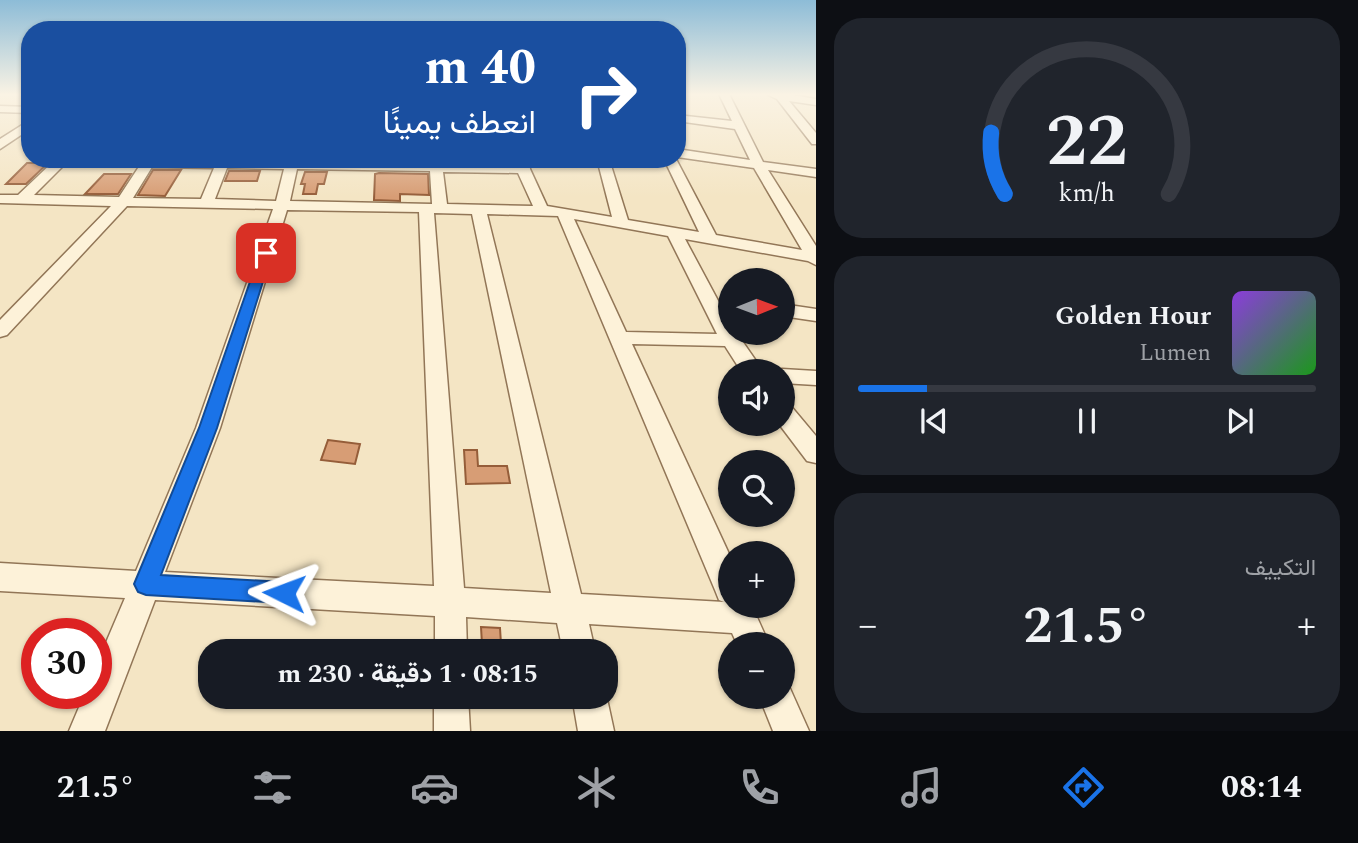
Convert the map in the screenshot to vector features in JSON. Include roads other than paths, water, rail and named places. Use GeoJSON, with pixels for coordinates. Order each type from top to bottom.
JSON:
{"type":"FeatureCollection","features":[{"type":"Feature","properties":{"kind":"street"},"geometry":{"type":"LineString","coordinates":[[686,136],[729,128]]}},
{"type":"Feature","properties":{"kind":"street"},"geometry":{"type":"LineString","coordinates":[[742,128],[758,164],[815,258]]}},
{"type":"Feature","properties":{"kind":"street"},"geometry":{"type":"LineString","coordinates":[[0,145],[21,130]]}},
{"type":"Feature","properties":{"kind":"street"},"geometry":{"type":"LineString","coordinates":[[686,139],[758,164],[816,173]]}},
{"type":"Feature","properties":{"kind":"street"},"geometry":{"type":"LineString","coordinates":[[22,199],[55,168]]}},
{"type":"Feature","properties":{"kind":"street"},"geometry":{"type":"LineString","coordinates":[[0,331],[124,201],[145,168]]}},
{"type":"Feature","properties":{"kind":"street"},"geometry":{"type":"LineString","coordinates":[[207,202],[221,168]]}},
{"type":"Feature","properties":{"kind":"street"},"geometry":{"type":"LineString","coordinates":[[87,731],[208,428],[282,204],[291,168]]}},
{"type":"Feature","properties":{"kind":"street"},"geometry":{"type":"LineString","coordinates":[[436,168],[433,208],[451,639]]}},
{"type":"Feature","properties":{"kind":"street"},"geometry":{"type":"LineString","coordinates":[[526,168],[553,212],[620,338],[718,563]]}},
{"type":"Feature","properties":{"kind":"street"},"geometry":{"type":"LineString","coordinates":[[606,168],[621,223]]}},
{"type":"Feature","properties":{"kind":"street"},"geometry":{"type":"LineString","coordinates":[[675,168],[711,240]]}},
{"type":"Feature","properties":{"kind":"street"},"geometry":{"type":"LineString","coordinates":[[0,198],[553,212],[815,258]]}},
{"type":"Feature","properties":{"kind":"street"},"geometry":{"type":"LineString","coordinates":[[478,209],[576,639]]}},
{"type":"Feature","properties":{"kind":"street"},"geometry":{"type":"LineString","coordinates":[[674,233],[718,320]]}},
{"type":"Feature","properties":{"kind":"street"},"geometry":{"type":"LineString","coordinates":[[706,299],[718,301]]}},
{"type":"Feature","properties":{"kind":"street"},"geometry":{"type":"LineString","coordinates":[[795,312],[816,316]]}},
{"type":"Feature","properties":{"kind":"street"},"geometry":{"type":"LineString","coordinates":[[620,338],[718,340]]}},
{"type":"Feature","properties":{"kind":"street"},"geometry":{"type":"LineString","coordinates":[[795,376],[816,377]]}},
{"type":"Feature","properties":{"kind":"street"},"geometry":{"type":"LineString","coordinates":[[795,427],[816,454]]}},
{"type":"Feature","properties":{"kind":"street"},"geometry":{"type":"LineString","coordinates":[[0,577],[570,609],[718,613]]}},
{"type":"Feature","properties":{"kind":"street"},"geometry":{"type":"LineString","coordinates":[[451,709],[452,731]]}},
{"type":"Feature","properties":{"kind":"street"},"geometry":{"type":"LineString","coordinates":[[592,709],[596,731]]}},
{"type":"Feature","properties":{"kind":"street"},"geometry":{"type":"LineString","coordinates":[[782,709],[791,731]]}}]}
